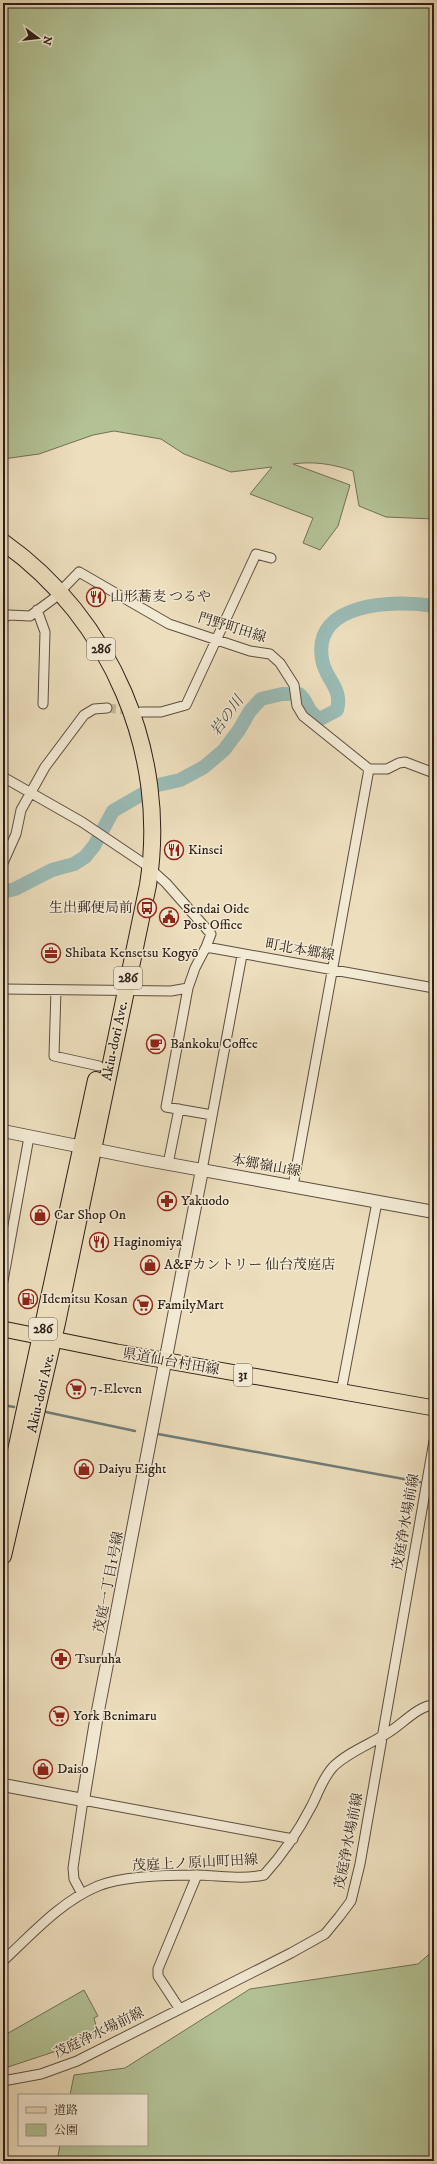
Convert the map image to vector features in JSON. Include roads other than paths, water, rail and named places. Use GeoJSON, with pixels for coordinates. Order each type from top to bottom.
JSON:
{"type":"FeatureCollection","features":[{"type":"Feature","properties":{"kind":"highway","name":"Akiu-dori Ave."},"geometry":{"type":"LineString","coordinates":[[3,542],[37,569],[56,595],[93,634],[113,668],[126,697],[142,745],[146,806],[143,833],[146,865],[136,899],[121,990],[47,1339],[3,1556]]}},
{"type":"Feature","properties":{"kind":"highway","name":"Akiu-dori Ave."},"geometry":{"type":"LineString","coordinates":[[3,553],[56,595]]}},
{"type":"Feature","properties":{"kind":"highway","name":"Akiu-dori Ave."},"geometry":{"type":"LineString","coordinates":[[87,1148],[99,1066],[121,990]]}},
{"type":"Feature","properties":{"kind":"highway","name":"Akiu-dori Ave."},"geometry":{"type":"LineString","coordinates":[[3,1510],[47,1339]]}},
{"type":"Feature","properties":{"kind":"main road","name":"県道仙台村田線"},"geometry":{"type":"LineString","coordinates":[[3,1329],[47,1339],[166,1361],[434,1408]]}},
{"type":"Feature","properties":{"kind":"street"},"geometry":{"type":"LineString","coordinates":[[141,712],[161,712],[186,705],[256,554],[271,558]]}},
{"type":"Feature","properties":{"kind":"street","name":"門野町田線"},"geometry":{"type":"LineString","coordinates":[[56,595],[79,572],[169,624],[217,638],[250,651],[261,651],[276,658],[294,685],[296,702],[299,711],[308,722],[369,769]]}},
{"type":"Feature","properties":{"kind":"street"},"geometry":{"type":"LineString","coordinates":[[3,618],[9,615],[30,616],[56,595]]}},
{"type":"Feature","properties":{"kind":"street"},"geometry":{"type":"LineString","coordinates":[[37,610],[45,632],[43,704]]}},
{"type":"Feature","properties":{"kind":"street"},"geometry":{"type":"LineString","coordinates":[[3,863],[16,834],[21,810],[30,791],[84,715],[94,709],[108,708]]}},
{"type":"Feature","properties":{"kind":"street"},"geometry":{"type":"LineString","coordinates":[[293,1186],[369,769],[388,769],[398,763],[405,762],[434,773]]}},
{"type":"Feature","properties":{"kind":"street"},"geometry":{"type":"LineString","coordinates":[[3,777],[82,822],[146,865],[166,883],[211,934],[195,968],[188,988],[166,1106],[212,1115]]}},
{"type":"Feature","properties":{"kind":"street","name":"町北本郷線"},"geometry":{"type":"LineString","coordinates":[[206,947],[242,955],[434,988]]}},
{"type":"Feature","properties":{"kind":"street"},"geometry":{"type":"LineString","coordinates":[[202,1170],[242,955]]}},
{"type":"Feature","properties":{"kind":"street"},"geometry":{"type":"LineString","coordinates":[[3,989],[171,991],[188,988]]}},
{"type":"Feature","properties":{"kind":"street"},"geometry":{"type":"LineString","coordinates":[[56,990],[54,1056],[99,1066]]}},
{"type":"Feature","properties":{"kind":"street"},"geometry":{"type":"LineString","coordinates":[[168,1164],[179,1109]]}},
{"type":"Feature","properties":{"kind":"street","name":"本郷嶺山線"},"geometry":{"type":"LineString","coordinates":[[3,1131],[168,1164],[434,1212]]}},
{"type":"Feature","properties":{"kind":"street"},"geometry":{"type":"LineString","coordinates":[[3,1281],[29,1137]]}},
{"type":"Feature","properties":{"kind":"street","name":"茂庭一丁目1号線"},"geometry":{"type":"LineString","coordinates":[[83,1800],[96,1721],[202,1170]]}},
{"type":"Feature","properties":{"kind":"street"},"geometry":{"type":"LineString","coordinates":[[341,1392],[377,1202]]}},
{"type":"Feature","properties":{"kind":"street","name":"茂庭浄水場前線"},"geometry":{"type":"LineString","coordinates":[[3,2080],[41,2074],[77,2061],[325,1934],[340,1917],[351,1901],[356,1885],[383,1737],[434,1441]]}},
{"type":"Feature","properties":{"kind":"street","name":"茂庭上ノ原山町田線"},"geometry":{"type":"LineString","coordinates":[[3,1961],[50,1917],[82,1894],[99,1886],[113,1882],[153,1876],[197,1875],[229,1878],[264,1875],[293,1839],[326,1776],[334,1766],[350,1755],[383,1737],[428,1705],[434,1705]]}},
{"type":"Feature","properties":{"kind":"street"},"geometry":{"type":"LineString","coordinates":[[3,1785],[293,1839]]}},
{"type":"Feature","properties":{"kind":"street"},"geometry":{"type":"LineString","coordinates":[[82,1894],[74,1879],[73,1868],[83,1800]]}},
{"type":"Feature","properties":{"kind":"street"},"geometry":{"type":"LineString","coordinates":[[179,2008],[158,1976],[158,1969],[197,1875]]}},
{"type":"Feature","properties":{"kind":"waterway","name":"岩の川"},"geometry":{"type":"LineString","coordinates":[[3,892],[15,889],[52,870],[74,864],[85,857],[94,846],[113,811],[158,785],[180,780],[204,767],[224,750],[239,730],[250,711],[261,699],[282,694],[299,694],[312,713],[320,719],[337,710],[338,695],[326,673],[322,659],[322,640],[330,625],[343,615],[360,608],[379,605],[418,604],[434,606]]}},
{"type":"Feature","properties":{"kind":"waterway"},"geometry":{"type":"LineString","coordinates":[[3,1405],[14,1407]]}},
{"type":"Feature","properties":{"kind":"waterway"},"geometry":{"type":"LineString","coordinates":[[46,1412],[135,1431]]}},
{"type":"Feature","properties":{"kind":"waterway"},"geometry":{"type":"LineString","coordinates":[[158,1434],[420,1482]]}},
{"type":"Feature","properties":{"kind":"tunnel"},"geometry":{"type":"LineString","coordinates":[[107,708],[133,711]]}},
{"type":"Feature","properties":{"kind":"place","name":"山形蕎麦 つるや"},"geometry":{"type":"Point","coordinates":[96,597]}},
{"type":"Feature","properties":{"kind":"place","name":"Kinsei"},"geometry":{"type":"Point","coordinates":[174,850]}},
{"type":"Feature","properties":{"kind":"place","name":"生出郵便局前"},"geometry":{"type":"Point","coordinates":[147,908]}},
{"type":"Feature","properties":{"kind":"place","name":"Sendai Oide Post Office"},"geometry":{"type":"Point","coordinates":[169,917]}},
{"type":"Feature","properties":{"kind":"place","name":"Shibata Kensetsu Kogyō"},"geometry":{"type":"Point","coordinates":[51,953]}},
{"type":"Feature","properties":{"kind":"place","name":"Bankoku Coffee"},"geometry":{"type":"Point","coordinates":[156,1044]}},
{"type":"Feature","properties":{"kind":"place","name":"Yakuodo"},"geometry":{"type":"Point","coordinates":[167,1201]}},
{"type":"Feature","properties":{"kind":"place","name":"Car Shop On"},"geometry":{"type":"Point","coordinates":[40,1215]}},
{"type":"Feature","properties":{"kind":"place","name":"Haginomiya"},"geometry":{"type":"Point","coordinates":[99,1242]}},
{"type":"Feature","properties":{"kind":"place","name":"A&Fカントリー 仙台茂庭店"},"geometry":{"type":"Point","coordinates":[150,1265]}},
{"type":"Feature","properties":{"kind":"place","name":"Idemitsu Kosan"},"geometry":{"type":"Point","coordinates":[28,1299]}},
{"type":"Feature","properties":{"kind":"place","name":"FamilyMart"},"geometry":{"type":"Point","coordinates":[143,1305]}},
{"type":"Feature","properties":{"kind":"place","name":"7-Eleven"},"geometry":{"type":"Point","coordinates":[76,1389]}},
{"type":"Feature","properties":{"kind":"place","name":"Daiyu Eight"},"geometry":{"type":"Point","coordinates":[84,1469]}},
{"type":"Feature","properties":{"kind":"place","name":"Tsuruha"},"geometry":{"type":"Point","coordinates":[61,1659]}},
{"type":"Feature","properties":{"kind":"place","name":"York Benimaru"},"geometry":{"type":"Point","coordinates":[59,1716]}},
{"type":"Feature","properties":{"kind":"place","name":"Daiso"},"geometry":{"type":"Point","coordinates":[43,1769]}}]}
